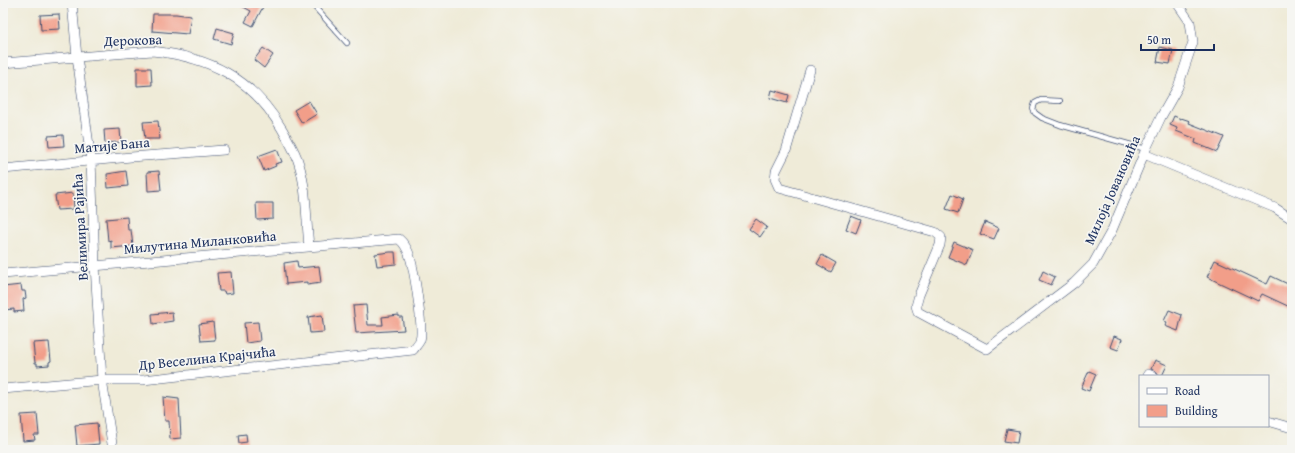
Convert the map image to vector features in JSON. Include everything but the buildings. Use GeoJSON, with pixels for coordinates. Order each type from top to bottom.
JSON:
{"type":"FeatureCollection","features":[{"type":"Feature","properties":{"kind":"street","name":"Велимира Рајића"},"geometry":{"type":"LineString","coordinates":[[72,3],[77,57],[91,160],[95,265],[102,380],[113,450]]}},
{"type":"Feature","properties":{"kind":"street","name":"Милоја Јовановића"},"geometry":{"type":"LineString","coordinates":[[810,70],[786,151],[776,171],[775,179],[780,188],[935,232],[940,237],[940,245],[919,295],[916,306],[918,312],[987,350],[1074,283],[1093,264],[1112,230],[1161,117],[1178,87],[1193,42],[1190,22],[1177,3]]}},
{"type":"Feature","properties":{"kind":"street","name":"Дерокова"},"geometry":{"type":"LineString","coordinates":[[3,63],[152,51],[190,57],[218,68],[247,86],[260,98],[274,117],[292,147],[300,165],[304,186],[309,246]]}},
{"type":"Feature","properties":{"kind":"street","name":"Матије Бана"},"geometry":{"type":"LineString","coordinates":[[3,169],[91,160],[224,150]]}},
{"type":"Feature","properties":{"kind":"street"},"geometry":{"type":"LineString","coordinates":[[1145,152],[1275,208],[1292,219]]}},
{"type":"Feature","properties":{"kind":"street","name":"Милутина Миланковића"},"geometry":{"type":"LineString","coordinates":[[3,274],[399,239],[405,244],[410,256],[419,308],[420,339],[413,350]]}},
{"type":"Feature","properties":{"kind":"street","name":"Др Веселина Крајчића"},"geometry":{"type":"LineString","coordinates":[[3,389],[102,380],[143,380],[413,350]]}},
{"type":"Feature","properties":{"kind":"street"},"geometry":{"type":"LineString","coordinates":[[1269,421],[1292,428]]}},
{"type":"Feature","properties":{"kind":"lane"},"geometry":{"type":"LineString","coordinates":[[311,3],[347,43]]}},
{"type":"Feature","properties":{"kind":"lane"},"geometry":{"type":"LineString","coordinates":[[1060,101],[1041,100],[1035,103],[1033,109],[1035,114],[1060,125],[1145,152]]}}]}
